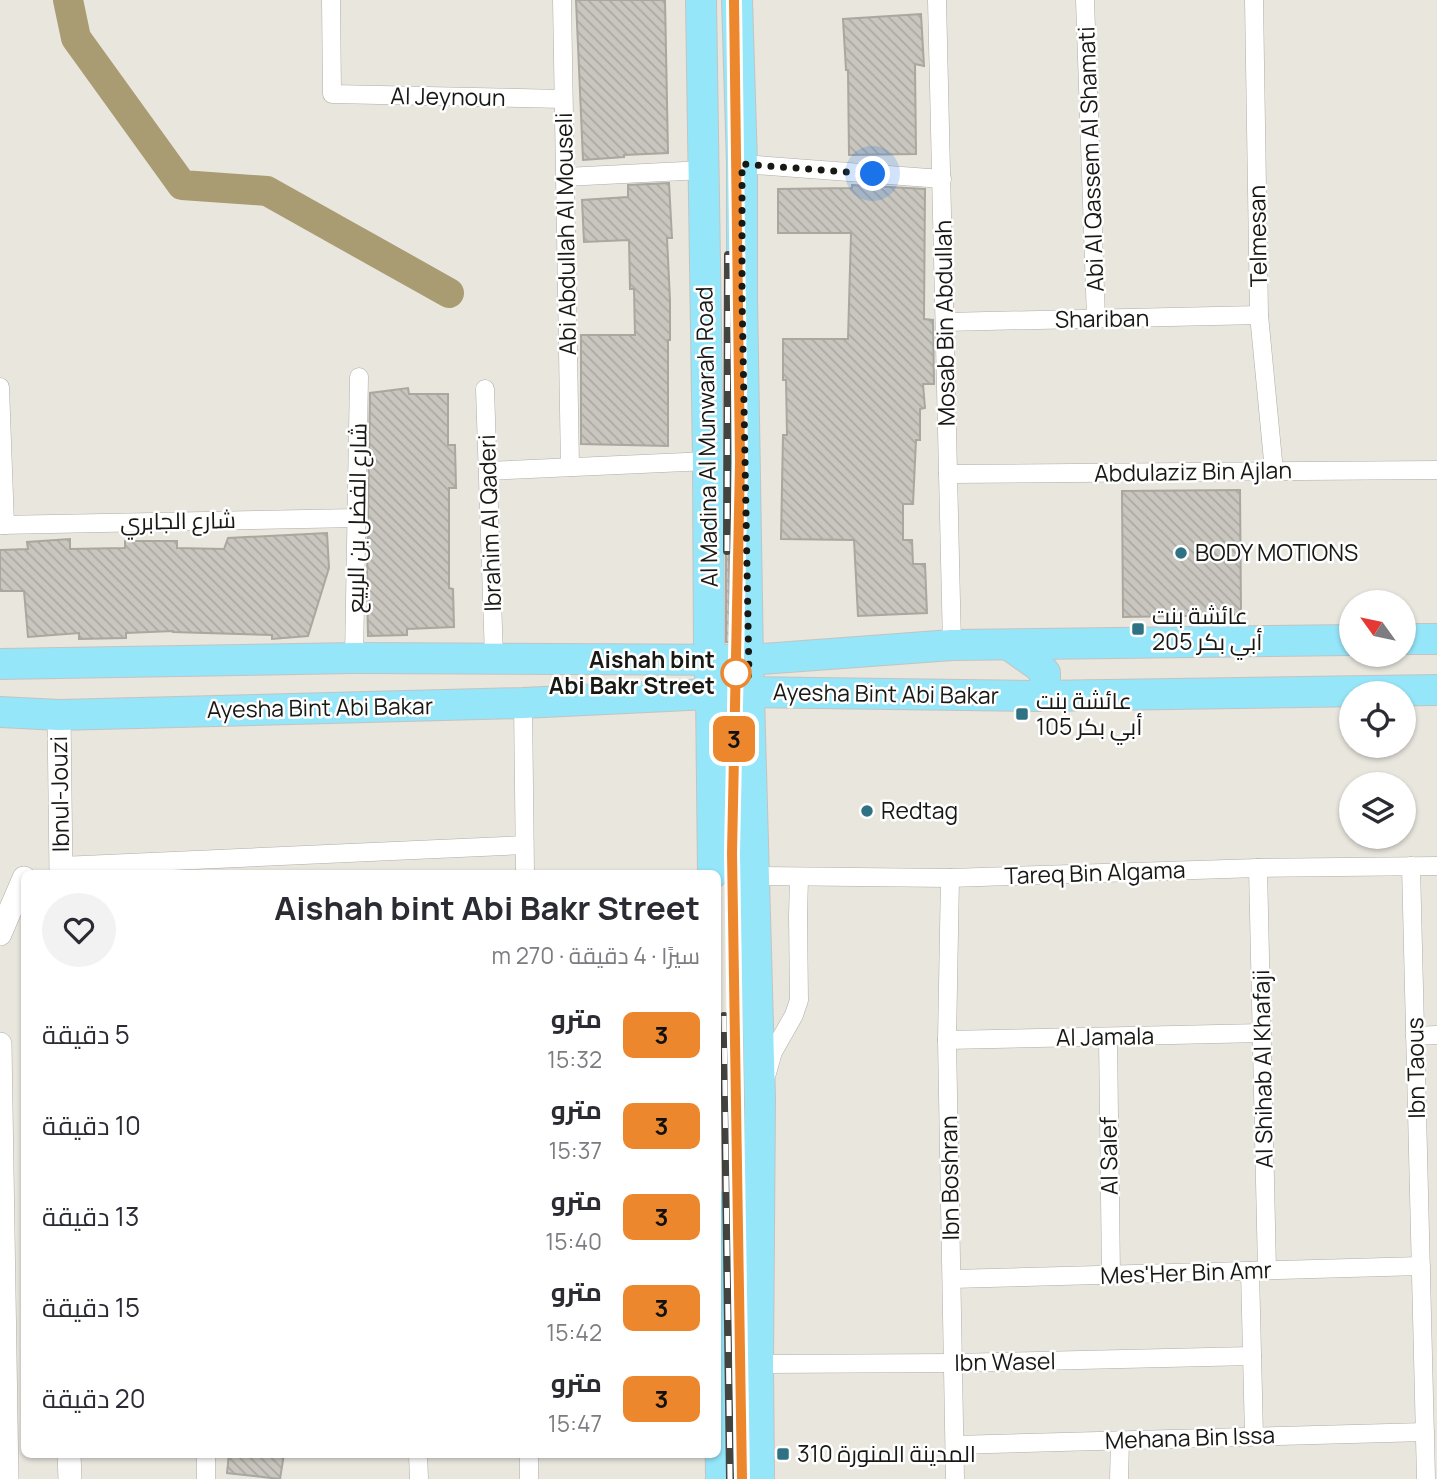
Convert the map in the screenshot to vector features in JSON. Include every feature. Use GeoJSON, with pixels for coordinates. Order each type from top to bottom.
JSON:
{"type":"FeatureCollection","features":[{"type":"Feature","properties":{"kind":"main road","name":"Al Madina Al Munwarah Road"},"geometry":{"type":"LineString","coordinates":[[701,0],[713,870]]}},
{"type":"Feature","properties":{"kind":"main road","name":"Al Madina Al Munwarah Road"},"geometry":{"type":"LineString","coordinates":[[737,0],[742,164],[748,660],[760,1098],[760,1479]]}},
{"type":"Feature","properties":{"kind":"main road"},"geometry":{"type":"LineString","coordinates":[[1416,639],[1437,639]]}},
{"type":"Feature","properties":{"kind":"main road","name":"Ayesha Bint Abi Bakar"},"geometry":{"type":"LineString","coordinates":[[0,664],[354,658],[748,660],[952,645],[1339,640]]}},
{"type":"Feature","properties":{"kind":"main road"},"geometry":{"type":"LineString","coordinates":[[1009,645],[1045,673],[1045,686],[1040,696]]}},
{"type":"Feature","properties":{"kind":"main road","name":"Ayesha Bint Abi Bakar"},"geometry":{"type":"LineString","coordinates":[[0,712],[59,715],[523,703],[750,692],[1040,696],[1437,690]]}},
{"type":"Feature","properties":{"kind":"main road"},"geometry":{"type":"LineString","coordinates":[[721,1458],[721,1479]]}},
{"type":"Feature","properties":{"kind":"street","name":"Al Jeynoun"},"geometry":{"type":"LineString","coordinates":[[331,0],[332,94],[563,99]]}},
{"type":"Feature","properties":{"kind":"street","name":"Abi Abdullah Al Mouseli"},"geometry":{"type":"LineString","coordinates":[[562,0],[570,467]]}},
{"type":"Feature","properties":{"kind":"street","name":"Mosab Bin Abdullah"},"geometry":{"type":"LineString","coordinates":[[937,0],[952,645]]}},
{"type":"Feature","properties":{"kind":"street","name":"Abi Al Qassem Al Shamati"},"geometry":{"type":"LineString","coordinates":[[1085,0],[1096,319]]}},
{"type":"Feature","properties":{"kind":"street","name":"Telmesan"},"geometry":{"type":"LineString","coordinates":[[1254,0],[1259,315],[1274,471]]}},
{"type":"Feature","properties":{"kind":"street"},"geometry":{"type":"LineString","coordinates":[[742,164],[942,179]]}},
{"type":"Feature","properties":{"kind":"street"},"geometry":{"type":"LineString","coordinates":[[565,177],[704,170]]}},
{"type":"Feature","properties":{"kind":"street","name":"Shariban"},"geometry":{"type":"LineString","coordinates":[[945,323],[1259,315]]}},
{"type":"Feature","properties":{"kind":"street","name":"شارع الفضل بن الربيع"},"geometry":{"type":"LineString","coordinates":[[354,658],[359,377]]}},
{"type":"Feature","properties":{"kind":"street"},"geometry":{"type":"LineString","coordinates":[[0,387],[3,525]]}},
{"type":"Feature","properties":{"kind":"street","name":"Ibrahim Al Qaderi"},"geometry":{"type":"LineString","coordinates":[[485,389],[494,658]]}},
{"type":"Feature","properties":{"kind":"street"},"geometry":{"type":"LineString","coordinates":[[488,471],[708,461]]}},
{"type":"Feature","properties":{"kind":"street","name":"Abdulaziz Bin Ajlan"},"geometry":{"type":"LineString","coordinates":[[948,474],[1437,470]]}},
{"type":"Feature","properties":{"kind":"street","name":"شارع الجابري"},"geometry":{"type":"LineString","coordinates":[[3,525],[357,518]]}},
{"type":"Feature","properties":{"kind":"street"},"geometry":{"type":"LineString","coordinates":[[523,703],[525,870]]}},
{"type":"Feature","properties":{"kind":"street","name":"Ibnul-Jouzi"},"geometry":{"type":"LineString","coordinates":[[57,870],[59,715]]}},
{"type":"Feature","properties":{"kind":"street"},"geometry":{"type":"LineString","coordinates":[[87,870],[208,866],[524,845]]}},
{"type":"Feature","properties":{"kind":"street","name":"Ibn Taous"},"geometry":{"type":"LineString","coordinates":[[1411,866],[1421,1266],[1431,1404],[1425,1432],[1426,1479]]}},
{"type":"Feature","properties":{"kind":"street","name":"Tareq Bin Algama"},"geometry":{"type":"LineString","coordinates":[[754,876],[950,878],[1258,868],[1437,866]]}},
{"type":"Feature","properties":{"kind":"street"},"geometry":{"type":"LineString","coordinates":[[28,870],[41,867],[53,870]]}},
{"type":"Feature","properties":{"kind":"street","name":"Al Shihab Al Khafaji"},"geometry":{"type":"LineString","coordinates":[[1255,1437],[1252,1356],[1258,1271],[1262,1033],[1258,868]]}},
{"type":"Feature","properties":{"kind":"street","name":"Al Madina Al Munwarah Road"},"geometry":{"type":"LineString","coordinates":[[760,1098],[773,1052],[794,1015],[799,1000],[799,877]]}},
{"type":"Feature","properties":{"kind":"street","name":"Ibn Boshran"},"geometry":{"type":"LineString","coordinates":[[950,878],[947,1040],[955,1479]]}},
{"type":"Feature","properties":{"kind":"street"},"geometry":{"type":"LineString","coordinates":[[0,934],[21,885]]}},
{"type":"Feature","properties":{"kind":"street","name":"Al Jamala"},"geometry":{"type":"LineString","coordinates":[[947,1040],[1262,1033]]}},
{"type":"Feature","properties":{"kind":"street"},"geometry":{"type":"LineString","coordinates":[[1415,1036],[1437,1035]]}},
{"type":"Feature","properties":{"kind":"street","name":"Al Salef"},"geometry":{"type":"LineString","coordinates":[[1108,1037],[1111,1275]]}},
{"type":"Feature","properties":{"kind":"street"},"geometry":{"type":"LineString","coordinates":[[0,1044],[7,1479]]}},
{"type":"Feature","properties":{"kind":"street"},"geometry":{"type":"LineString","coordinates":[[1418,1173],[1437,1173]]}},
{"type":"Feature","properties":{"kind":"street","name":"Mes'Her Bin Amr"},"geometry":{"type":"LineString","coordinates":[[952,1279],[1421,1266]]}},
{"type":"Feature","properties":{"kind":"street","name":"Ibn Wasel"},"geometry":{"type":"LineString","coordinates":[[758,1364],[953,1363],[1252,1356]]}},
{"type":"Feature","properties":{"kind":"street","name":"Mehana Bin Issa"},"geometry":{"type":"LineString","coordinates":[[955,1445],[1425,1432]]}},
{"type":"Feature","properties":{"kind":"street"},"geometry":{"type":"LineString","coordinates":[[1119,1479],[1120,1440]]}},
{"type":"Feature","properties":{"kind":"street"},"geometry":{"type":"LineString","coordinates":[[69,1458],[70,1479]]}},
{"type":"Feature","properties":{"kind":"street"},"geometry":{"type":"LineString","coordinates":[[206,1458],[206,1479]]}},
{"type":"Feature","properties":{"kind":"street"},"geometry":{"type":"LineString","coordinates":[[418,1458],[419,1479]]}},
{"type":"Feature","properties":{"kind":"street"},"geometry":{"type":"LineString","coordinates":[[529,1458],[530,1479]]}},
{"type":"Feature","properties":{"kind":"building"},"geometry":{"type":"Polygon","coordinates":[[[576,0],[665,0],[668,153],[583,160],[576,0]]]}},
{"type":"Feature","properties":{"kind":"building"},"geometry":{"type":"Polygon","coordinates":[[[921,14],[924,66],[915,64],[916,154],[849,155],[848,70],[843,19],[921,14]]]}},
{"type":"Feature","properties":{"kind":"building"},"geometry":{"type":"Polygon","coordinates":[[[669,183],[672,238],[667,238],[670,300],[668,446],[581,444],[581,335],[635,335],[629,240],[584,242],[582,200],[628,197],[628,185],[669,183]]]}},
{"type":"Feature","properties":{"kind":"building"},"geometry":{"type":"Polygon","coordinates":[[[852,185],[925,189],[924,319],[933,320],[934,384],[923,384],[925,408],[920,409],[920,440],[916,440],[913,504],[903,504],[903,540],[912,540],[913,564],[925,564],[927,613],[858,616],[854,540],[781,539],[783,435],[787,435],[783,339],[848,339],[851,233],[778,233],[778,189],[852,188],[852,185]]]}},
{"type":"Feature","properties":{"kind":"building"},"geometry":{"type":"Polygon","coordinates":[[[408,388],[409,394],[448,394],[448,445],[455,445],[456,488],[449,488],[449,588],[453,589],[454,627],[407,629],[407,635],[368,636],[370,393],[408,388]]]}},
{"type":"Feature","properties":{"kind":"building","name":"BODY MOTIONS"},"geometry":{"type":"Polygon","coordinates":[[[1240,490],[1241,615],[1123,617],[1122,491],[1240,490]]]}},
{"type":"Feature","properties":{"kind":"building"},"geometry":{"type":"Polygon","coordinates":[[[327,533],[329,568],[308,636],[272,639],[272,635],[173,631],[126,633],[126,638],[79,639],[79,633],[28,637],[24,591],[0,591],[0,550],[28,549],[27,542],[70,539],[70,549],[125,548],[125,541],[177,541],[177,548],[224,549],[228,538],[327,533]]]}},
{"type":"Feature","properties":{"kind":"building"},"geometry":{"type":"Polygon","coordinates":[[[726,551],[729,552],[730,642],[726,642],[726,551]]]}},
{"type":"Feature","properties":{"kind":"building"},"geometry":{"type":"Polygon","coordinates":[[[229,1458],[283,1458],[280,1479],[227,1473],[229,1458]]]}},
{"type":"Feature","properties":{"kind":"waterway"},"geometry":{"type":"LineString","coordinates":[[68,0],[76,38],[182,185],[267,191],[449,293]]}},
{"type":"Feature","properties":{"kind":"railway"},"geometry":{"type":"LineString","coordinates":[[734,0],[740,462],[738,569]]}},
{"type":"Feature","properties":{"kind":"railway"},"geometry":{"type":"LineString","coordinates":[[727,551],[728,255]]}},
{"type":"Feature","properties":{"kind":"railway"},"geometry":{"type":"LineString","coordinates":[[733,768],[742,1479]]}},
{"type":"Feature","properties":{"kind":"railway"},"geometry":{"type":"LineString","coordinates":[[724,1016],[730,1479]]}},
{"type":"Feature","properties":{"kind":"metro line","name":"3"},"geometry":{"type":"LineString","coordinates":[[734,0],[740,462],[732,853],[742,1479]]}},
{"type":"Feature","properties":{"kind":"place","name":"BODY MOTIONS"},"geometry":{"type":"Point","coordinates":[1181,553]}},
{"type":"Feature","properties":{"kind":"place","name":"عائشة بنت أبي بكر 205"},"geometry":{"type":"Point","coordinates":[1138,629]}},
{"type":"Feature","properties":{"kind":"place","name":"Aishah bint Abi Bakr Street"},"geometry":{"type":"Point","coordinates":[736,673]}},
{"type":"Feature","properties":{"kind":"place","name":"عائشة بنت أبي بكر 105"},"geometry":{"type":"Point","coordinates":[1022,714]}},
{"type":"Feature","properties":{"kind":"place","name":"Redtag"},"geometry":{"type":"Point","coordinates":[867,811]}},
{"type":"Feature","properties":{"kind":"place","name":"المدينة المنورة 310"},"geometry":{"type":"Point","coordinates":[783,1454]}},
{"type":"Feature","properties":{"kind":"route"},"geometry":{"type":"LineString","coordinates":[[736,673],[749,676],[742,164],[873,174]]}}]}
